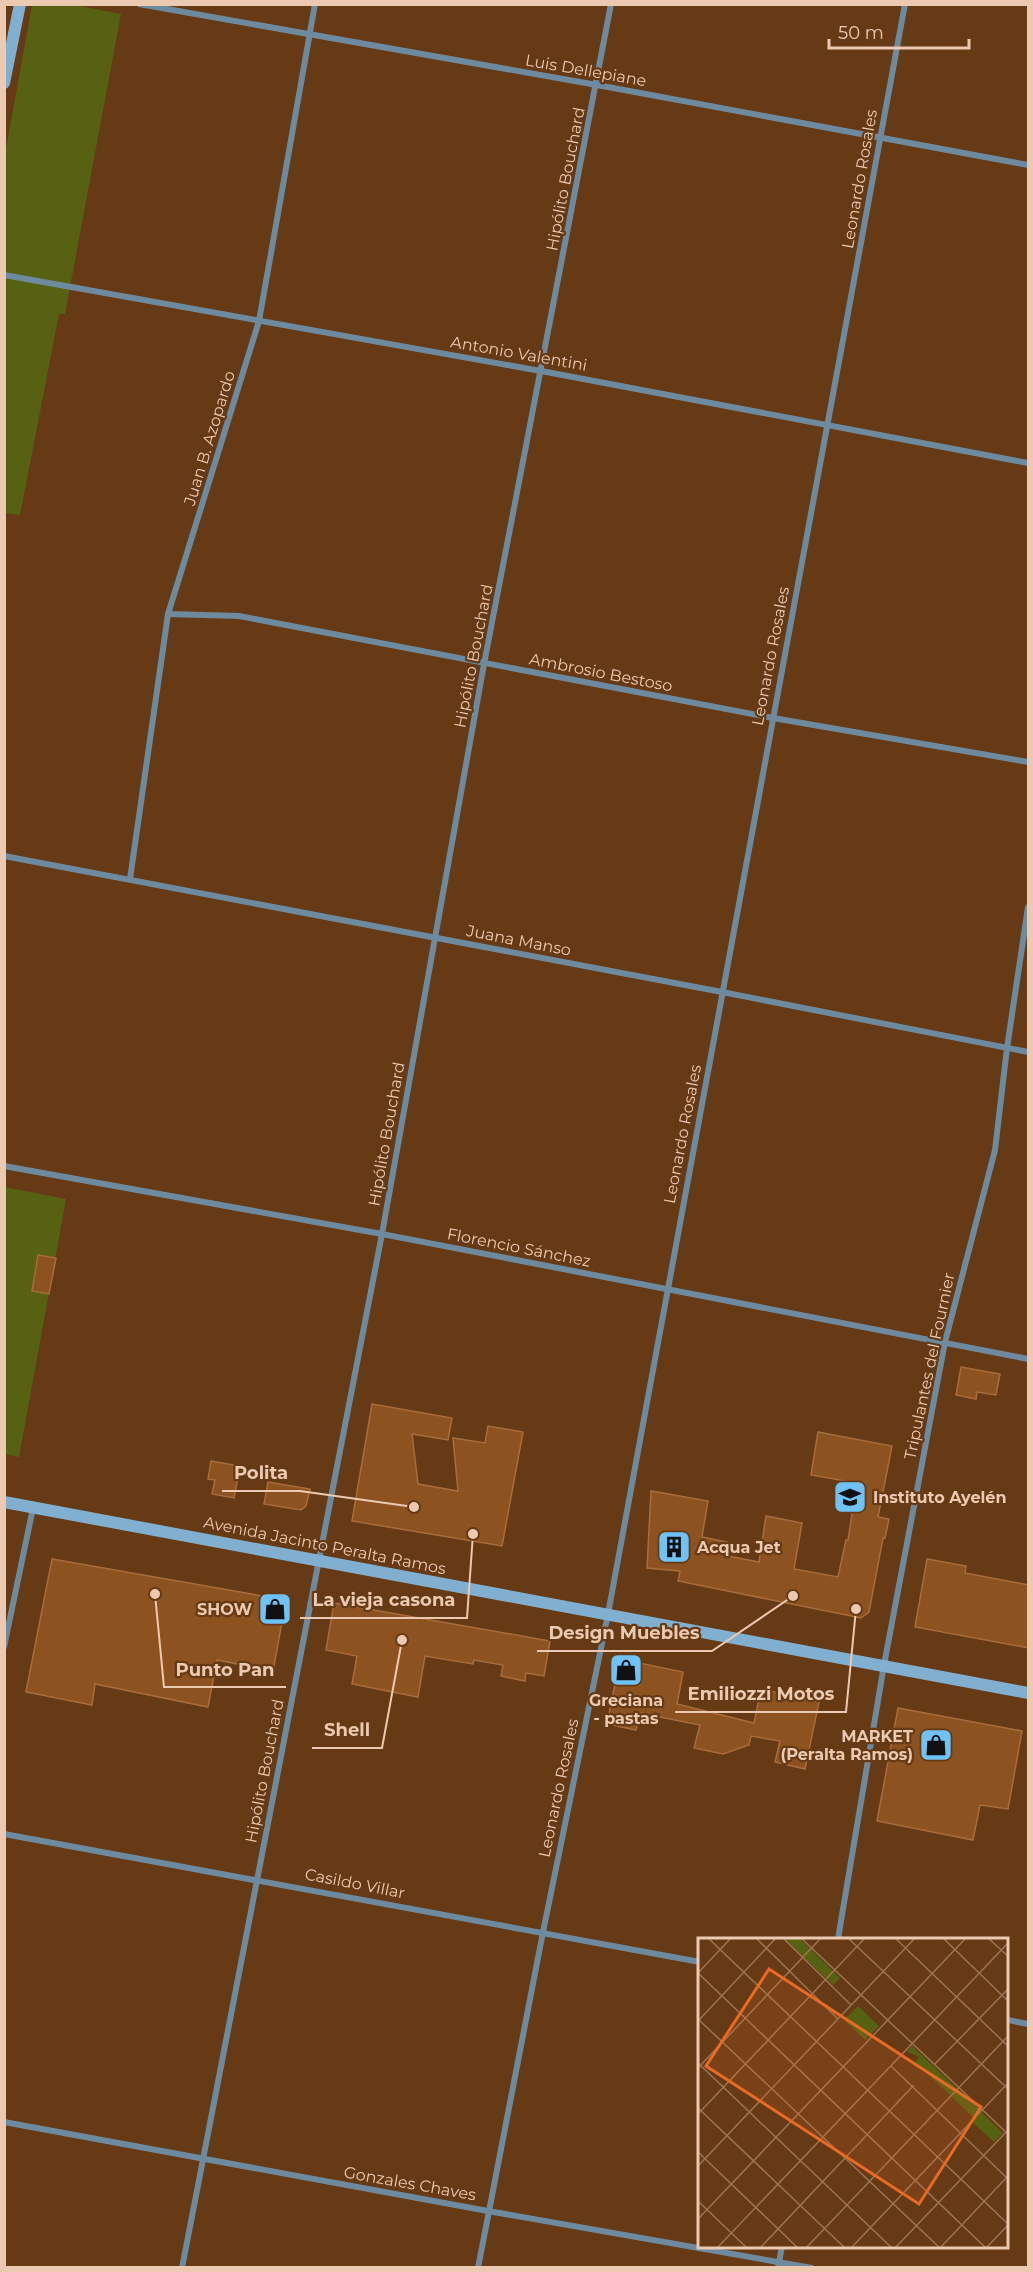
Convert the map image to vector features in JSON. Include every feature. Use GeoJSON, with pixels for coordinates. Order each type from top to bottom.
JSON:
{"type":"FeatureCollection","features":[{"type":"Feature","properties":{"kind":"main road"},"geometry":{"type":"LineString","coordinates":[[4,83],[20,4]]}},
{"type":"Feature","properties":{"kind":"main road","name":"Avenida Jacinto Peralta Ramos"},"geometry":{"type":"LineString","coordinates":[[4,1502],[1029,1693]]}},
{"type":"Feature","properties":{"kind":"street","name":"Luis Dellepiane"},"geometry":{"type":"LineString","coordinates":[[139,4],[597,85],[1029,165]]}},
{"type":"Feature","properties":{"kind":"street","name":"Juan B. Azopardo"},"geometry":{"type":"LineString","coordinates":[[130,879],[168,614],[259,321],[315,4]]}},
{"type":"Feature","properties":{"kind":"street","name":"Hipólito Bouchard"},"geometry":{"type":"LineString","coordinates":[[182,2268],[382,1234],[484,664],[611,4]]}},
{"type":"Feature","properties":{"kind":"street","name":"Leonardo Rosales"},"geometry":{"type":"LineString","coordinates":[[478,2268],[608,1614],[905,4]]}},
{"type":"Feature","properties":{"kind":"street","name":"Antonio Valentini"},"geometry":{"type":"LineString","coordinates":[[4,275],[541,370],[1029,463]]}},
{"type":"Feature","properties":{"kind":"street","name":"Ambrosio Bestoso"},"geometry":{"type":"LineString","coordinates":[[168,614],[239,616],[773,718],[1029,762]]}},
{"type":"Feature","properties":{"kind":"street","name":"Juana Manso"},"geometry":{"type":"LineString","coordinates":[[4,856],[1029,1052]]}},
{"type":"Feature","properties":{"kind":"street","name":"Tripulantes del Fournier"},"geometry":{"type":"LineString","coordinates":[[838,1938],[884,1665],[945,1342],[995,1150],[1007,1048],[1029,907]]}},
{"type":"Feature","properties":{"kind":"street","name":"Florencio Sánchez"},"geometry":{"type":"LineString","coordinates":[[4,1166],[382,1234],[1029,1359]]}},
{"type":"Feature","properties":{"kind":"street"},"geometry":{"type":"LineString","coordinates":[[4,1647],[33,1507]]}},
{"type":"Feature","properties":{"kind":"street","name":"Casildo Villar"},"geometry":{"type":"LineString","coordinates":[[4,1834],[698,1962]]}},
{"type":"Feature","properties":{"kind":"street"},"geometry":{"type":"LineString","coordinates":[[1009,2020],[1029,2024]]}},
{"type":"Feature","properties":{"kind":"street","name":"Gonzales Chaves"},"geometry":{"type":"LineString","coordinates":[[4,2122],[778,2264],[812,2268]]}},
{"type":"Feature","properties":{"kind":"street"},"geometry":{"type":"LineString","coordinates":[[778,2264],[782,2248]]}},
{"type":"Feature","properties":{"kind":"green space"},"geometry":{"type":"Polygon","coordinates":[[[32,5],[74,5],[121,14],[65,314],[59,314],[20,515],[5,513],[5,154],[32,5]]]}},
{"type":"Feature","properties":{"kind":"green space"},"geometry":{"type":"Polygon","coordinates":[[[4,1187],[66,1199],[19,1457],[5,1454],[4,1187]]]}},
{"type":"Feature","properties":{"kind":"building"},"geometry":{"type":"Polygon","coordinates":[[[38,1255],[56,1258],[49,1294],[32,1291],[38,1255]]]}},
{"type":"Feature","properties":{"kind":"building"},"geometry":{"type":"Polygon","coordinates":[[[961,1367],[1000,1374],[996,1395],[977,1392],[976,1399],[956,1395],[961,1367]]]}},
{"type":"Feature","properties":{"kind":"building"},"geometry":{"type":"Polygon","coordinates":[[[372,1404],[452,1418],[448,1440],[412,1434],[418,1484],[458,1491],[453,1438],[485,1443],[488,1426],[523,1432],[502,1546],[352,1521],[372,1404]]]}},
{"type":"Feature","properties":{"kind":"building"},"geometry":{"type":"Polygon","coordinates":[[[818,1432],[892,1446],[878,1517],[889,1519],[885,1538],[883,1538],[869,1612],[861,1618],[678,1581],[680,1571],[647,1568],[651,1491],[708,1501],[702,1537],[732,1543],[728,1556],[759,1562],[766,1516],[802,1523],[794,1569],[838,1577],[846,1540],[848,1540],[857,1483],[811,1475],[818,1432]]]}},
{"type":"Feature","properties":{"kind":"building"},"geometry":{"type":"Polygon","coordinates":[[[211,1461],[240,1466],[234,1498],[212,1494],[215,1480],[208,1479],[211,1461]]]}},
{"type":"Feature","properties":{"kind":"building"},"geometry":{"type":"Polygon","coordinates":[[[268,1482],[310,1489],[306,1506],[301,1510],[264,1504],[268,1482]]]}},
{"type":"Feature","properties":{"kind":"building"},"geometry":{"type":"Polygon","coordinates":[[[52,1559],[286,1600],[273,1671],[217,1660],[208,1707],[95,1684],[92,1705],[26,1692],[52,1559]]]}},
{"type":"Feature","properties":{"kind":"building"},"geometry":{"type":"Polygon","coordinates":[[[927,1559],[966,1566],[965,1573],[1029,1585],[1029,1648],[915,1627],[927,1559]]]}},
{"type":"Feature","properties":{"kind":"building"},"geometry":{"type":"Polygon","coordinates":[[[334,1603],[550,1641],[544,1676],[526,1673],[525,1681],[501,1676],[503,1665],[474,1660],[473,1664],[425,1656],[418,1697],[352,1684],[357,1656],[326,1650],[334,1603]]]}},
{"type":"Feature","properties":{"kind":"building"},"geometry":{"type":"Polygon","coordinates":[[[620,1659],[683,1672],[677,1704],[754,1723],[761,1689],[819,1702],[805,1769],[775,1762],[780,1741],[751,1736],[749,1745],[723,1754],[694,1748],[700,1725],[640,1713],[636,1730],[607,1724],[620,1659]]]}},
{"type":"Feature","properties":{"kind":"building"},"geometry":{"type":"Polygon","coordinates":[[[898,1708],[1022,1731],[1008,1809],[980,1805],[973,1840],[877,1821],[898,1708]]]}},
{"type":"Feature","properties":{"kind":"place","name":"Instituto Ayelén"},"geometry":{"type":"Point","coordinates":[850,1497]}},
{"type":"Feature","properties":{"kind":"place","name":"Polita"},"geometry":{"type":"Point","coordinates":[414,1507]}},
{"type":"Feature","properties":{"kind":"place","name":"La vieja casona"},"geometry":{"type":"Point","coordinates":[473,1534]}},
{"type":"Feature","properties":{"kind":"place","name":"Acqua Jet"},"geometry":{"type":"Point","coordinates":[674,1547]}},
{"type":"Feature","properties":{"kind":"place","name":"Punto Pan"},"geometry":{"type":"Point","coordinates":[155,1594]}},
{"type":"Feature","properties":{"kind":"place","name":"Design Muebles"},"geometry":{"type":"Point","coordinates":[793,1596]}},
{"type":"Feature","properties":{"kind":"place","name":"SHOW"},"geometry":{"type":"Point","coordinates":[275,1609]}},
{"type":"Feature","properties":{"kind":"place","name":"Emiliozzi Motos"},"geometry":{"type":"Point","coordinates":[856,1609]}},
{"type":"Feature","properties":{"kind":"place","name":"Shell"},"geometry":{"type":"Point","coordinates":[402,1640]}},
{"type":"Feature","properties":{"kind":"place","name":"Greciana - pastas"},"geometry":{"type":"Point","coordinates":[626,1670]}},
{"type":"Feature","properties":{"kind":"place","name":"MARKET (Peralta Ramos)"},"geometry":{"type":"Point","coordinates":[936,1745]}}]}
